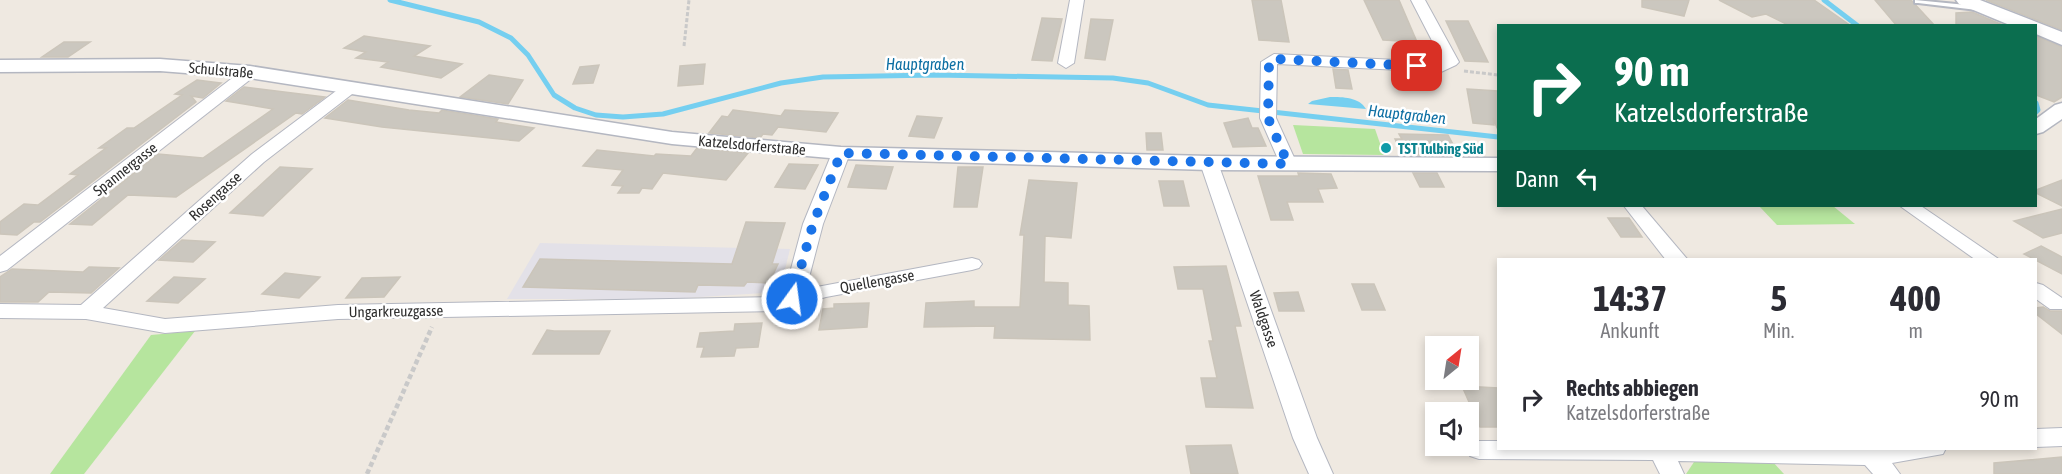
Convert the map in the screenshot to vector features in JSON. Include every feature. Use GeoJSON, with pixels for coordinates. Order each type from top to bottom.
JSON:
{"type":"FeatureCollection","features":[{"type":"Feature","properties":{"kind":"street"},"geometry":{"type":"LineString","coordinates":[[1066,63],[1077,0]]}},
{"type":"Feature","properties":{"kind":"street"},"geometry":{"type":"LineString","coordinates":[[1288,164],[1268,110],[1269,62],[1274,59],[1441,68],[1451,62],[1418,0]]}},
{"type":"Feature","properties":{"kind":"street"},"geometry":{"type":"LineString","coordinates":[[1965,0],[2024,24]]}},
{"type":"Feature","properties":{"kind":"street"},"geometry":{"type":"LineString","coordinates":[[2037,28],[2062,39]]}},
{"type":"Feature","properties":{"kind":"street","name":"Schulstraße"},"geometry":{"type":"LineString","coordinates":[[0,66],[159,65],[250,72],[439,102]]}},
{"type":"Feature","properties":{"kind":"street","name":"Spannergasse"},"geometry":{"type":"LineString","coordinates":[[0,266],[250,72]]}},
{"type":"Feature","properties":{"kind":"street","name":"Rosengasse"},"geometry":{"type":"LineString","coordinates":[[86,312],[258,158],[350,88]]}},
{"type":"Feature","properties":{"kind":"street","name":"Katzelsdorferstraße"},"geometry":{"type":"LineString","coordinates":[[439,102],[672,138],[841,153],[1209,163],[1497,165]]}},
{"type":"Feature","properties":{"kind":"street"},"geometry":{"type":"LineString","coordinates":[[792,299],[813,224],[841,153]]}},
{"type":"Feature","properties":{"kind":"street","name":"Waldgasse"},"geometry":{"type":"LineString","coordinates":[[1209,163],[1305,438],[1321,474]]}},
{"type":"Feature","properties":{"kind":"street"},"geometry":{"type":"LineString","coordinates":[[1634,207],[1676,258]]}},
{"type":"Feature","properties":{"kind":"street"},"geometry":{"type":"LineString","coordinates":[[1910,207],[1987,258]]}},
{"type":"Feature","properties":{"kind":"street","name":"Quellengasse"},"geometry":{"type":"LineString","coordinates":[[792,299],[972,264]]}},
{"type":"Feature","properties":{"kind":"street"},"geometry":{"type":"LineString","coordinates":[[2037,291],[2057,304]]}},
{"type":"Feature","properties":{"kind":"street","name":"Ungarkreuzgasse"},"geometry":{"type":"LineString","coordinates":[[0,311],[86,312],[165,326],[338,312],[777,304],[792,299]]}},
{"type":"Feature","properties":{"kind":"street"},"geometry":{"type":"LineString","coordinates":[[2037,438],[2062,437]]}},
{"type":"Feature","properties":{"kind":"street"},"geometry":{"type":"LineString","coordinates":[[1479,450],[1867,452],[1900,450]]}},
{"type":"Feature","properties":{"kind":"street"},"geometry":{"type":"LineString","coordinates":[[1662,452],[1672,474]]}},
{"type":"Feature","properties":{"kind":"street"},"geometry":{"type":"LineString","coordinates":[[1867,452],[1888,474]]}},
{"type":"Feature","properties":{"kind":"lane"},"geometry":{"type":"LineString","coordinates":[[1918,1],[1985,9]]}},
{"type":"Feature","properties":{"kind":"path"},"geometry":{"type":"LineString","coordinates":[[684,46],[689,0]]}},
{"type":"Feature","properties":{"kind":"path"},"geometry":{"type":"LineString","coordinates":[[1441,68],[1497,75]]}},
{"type":"Feature","properties":{"kind":"path"},"geometry":{"type":"LineString","coordinates":[[367,474],[440,310]]}},
{"type":"Feature","properties":{"kind":"shaded area"},"geometry":{"type":"Polygon","coordinates":[[[540,243],[790,249],[781,286],[765,293],[668,299],[507,299],[540,243]]]}},
{"type":"Feature","properties":{"kind":"green space"},"geometry":{"type":"Polygon","coordinates":[[[1293,125],[1375,129],[1384,155],[1303,154],[1293,125]]]}},
{"type":"Feature","properties":{"kind":"green space"},"geometry":{"type":"Polygon","coordinates":[[[1760,207],[1834,207],[1855,224],[1777,225],[1760,207]]]}},
{"type":"Feature","properties":{"kind":"green space"},"geometry":{"type":"Polygon","coordinates":[[[195,331],[84,474],[50,474],[151,335],[195,331]]]}},
{"type":"Feature","properties":{"kind":"green space"},"geometry":{"type":"Polygon","coordinates":[[[1716,460],[1773,462],[1784,474],[1686,474],[1694,462],[1716,460]]]}},
{"type":"Feature","properties":{"kind":"water"},"geometry":{"type":"Polygon","coordinates":[[[1330,97],[1355,100],[1366,109],[1308,104],[1330,97]]]}},
{"type":"Feature","properties":{"kind":"building"},"geometry":{"type":"Polygon","coordinates":[[[1252,0],[1281,0],[1289,42],[1259,40],[1252,0]]]}},
{"type":"Feature","properties":{"kind":"building"},"geometry":{"type":"Polygon","coordinates":[[[1364,0],[1399,0],[1417,42],[1383,40],[1364,0]]]}},
{"type":"Feature","properties":{"kind":"building"},"geometry":{"type":"Polygon","coordinates":[[[1642,0],[1689,0],[1684,16],[1642,7],[1642,0]]]}},
{"type":"Feature","properties":{"kind":"building"},"geometry":{"type":"Polygon","coordinates":[[[1719,0],[1814,0],[1848,24],[1786,24],[1766,14],[1752,17],[1719,0]]]}},
{"type":"Feature","properties":{"kind":"building"},"geometry":{"type":"Polygon","coordinates":[[[1875,0],[1911,0],[1933,24],[1895,24],[1875,0]]]}},
{"type":"Feature","properties":{"kind":"building"},"geometry":{"type":"Polygon","coordinates":[[[1986,0],[2062,0],[2062,30],[1986,0]]]}},
{"type":"Feature","properties":{"kind":"building"},"geometry":{"type":"Polygon","coordinates":[[[1972,12],[2000,24],[1956,24],[1956,13],[1972,12]]]}},
{"type":"Feature","properties":{"kind":"building"},"geometry":{"type":"Polygon","coordinates":[[[1042,18],[1062,19],[1052,61],[1032,60],[1042,18]]]}},
{"type":"Feature","properties":{"kind":"building"},"geometry":{"type":"Polygon","coordinates":[[[1091,19],[1113,20],[1105,60],[1085,58],[1091,19]]]}},
{"type":"Feature","properties":{"kind":"building"},"geometry":{"type":"Polygon","coordinates":[[[1446,21],[1468,21],[1488,62],[1465,61],[1446,21]]]}},
{"type":"Feature","properties":{"kind":"building"},"geometry":{"type":"Polygon","coordinates":[[[364,36],[430,46],[414,56],[462,64],[441,78],[381,67],[388,62],[356,58],[366,52],[344,48],[364,36]]]}},
{"type":"Feature","properties":{"kind":"building"},"geometry":{"type":"Polygon","coordinates":[[[2037,36],[2062,47],[2062,97],[2054,102],[2037,95],[2037,36]]]}},
{"type":"Feature","properties":{"kind":"building"},"geometry":{"type":"Polygon","coordinates":[[[64,42],[90,42],[68,57],[42,57],[64,42]]]}},
{"type":"Feature","properties":{"kind":"building"},"geometry":{"type":"Polygon","coordinates":[[[705,64],[703,84],[678,86],[680,66],[705,64]]]}},
{"type":"Feature","properties":{"kind":"building"},"geometry":{"type":"Polygon","coordinates":[[[599,65],[593,83],[573,84],[580,67],[599,65]]]}},
{"type":"Feature","properties":{"kind":"building"},"geometry":{"type":"Polygon","coordinates":[[[1333,69],[1348,70],[1352,89],[1336,88],[1333,69]]]}},
{"type":"Feature","properties":{"kind":"building"},"geometry":{"type":"Polygon","coordinates":[[[489,75],[523,80],[508,104],[460,97],[489,75]]]}},
{"type":"Feature","properties":{"kind":"building"},"geometry":{"type":"Polygon","coordinates":[[[197,80],[221,83],[203,98],[191,96],[196,102],[40,222],[34,222],[17,235],[0,234],[0,222],[24,204],[38,205],[78,175],[70,174],[106,148],[99,148],[127,128],[134,128],[182,95],[175,94],[197,80]]]}},
{"type":"Feature","properties":{"kind":"building"},"geometry":{"type":"Polygon","coordinates":[[[244,87],[325,97],[302,114],[296,113],[176,197],[128,195],[92,225],[70,224],[158,154],[203,158],[273,109],[226,101],[244,87]]]}},
{"type":"Feature","properties":{"kind":"building"},"geometry":{"type":"Polygon","coordinates":[[[1467,89],[1497,91],[1497,128],[1493,118],[1494,125],[1473,123],[1467,89]]]}},
{"type":"Feature","properties":{"kind":"building"},"geometry":{"type":"Polygon","coordinates":[[[348,100],[409,110],[439,113],[442,110],[498,119],[496,122],[534,128],[519,141],[382,127],[325,118],[348,100]]]}},
{"type":"Feature","properties":{"kind":"building"},"geometry":{"type":"Polygon","coordinates":[[[733,110],[781,116],[785,110],[838,113],[826,132],[778,127],[772,135],[763,134],[760,138],[709,133],[722,116],[728,117],[733,110]]]}},
{"type":"Feature","properties":{"kind":"building"},"geometry":{"type":"Polygon","coordinates":[[[917,116],[942,118],[934,138],[909,136],[917,116]]]}},
{"type":"Feature","properties":{"kind":"building"},"geometry":{"type":"Polygon","coordinates":[[[1248,118],[1252,128],[1258,128],[1266,146],[1233,147],[1224,123],[1248,118]]]}},
{"type":"Feature","properties":{"kind":"building"},"geometry":{"type":"Polygon","coordinates":[[[1146,133],[1161,133],[1163,150],[1147,150],[1146,133]]]}},
{"type":"Feature","properties":{"kind":"building"},"geometry":{"type":"Polygon","coordinates":[[[1399,134],[1448,135],[1457,152],[1425,151],[1427,155],[1403,155],[1395,139],[1402,139],[1399,134]]]}},
{"type":"Feature","properties":{"kind":"building"},"geometry":{"type":"Polygon","coordinates":[[[697,148],[748,153],[726,180],[663,173],[652,189],[642,188],[639,193],[618,193],[623,186],[612,185],[623,170],[583,166],[597,150],[654,156],[656,154],[691,156],[697,148]]]}},
{"type":"Feature","properties":{"kind":"building"},"geometry":{"type":"Polygon","coordinates":[[[789,164],[818,165],[805,189],[775,187],[789,164]]]}},
{"type":"Feature","properties":{"kind":"building"},"geometry":{"type":"Polygon","coordinates":[[[856,165],[893,167],[886,189],[848,187],[856,165]]]}},
{"type":"Feature","properties":{"kind":"building"},"geometry":{"type":"Polygon","coordinates":[[[280,167],[312,169],[263,216],[230,213],[280,167]]]}},
{"type":"Feature","properties":{"kind":"building"},"geometry":{"type":"Polygon","coordinates":[[[958,167],[983,167],[977,207],[954,207],[958,167]]]}},
{"type":"Feature","properties":{"kind":"building"},"geometry":{"type":"Polygon","coordinates":[[[1298,173],[1331,174],[1337,188],[1318,189],[1323,202],[1287,202],[1293,220],[1271,220],[1258,176],[1299,176],[1298,173]]]}},
{"type":"Feature","properties":{"kind":"building"},"geometry":{"type":"Polygon","coordinates":[[[1413,173],[1437,173],[1444,187],[1420,187],[1413,173]]]}},
{"type":"Feature","properties":{"kind":"building"},"geometry":{"type":"Polygon","coordinates":[[[1029,180],[1077,183],[1071,238],[1045,236],[1044,282],[1068,283],[1068,305],[1089,306],[1090,340],[994,338],[995,326],[924,327],[926,303],[974,301],[974,307],[1020,307],[1024,235],[1020,235],[1029,180]]]}},
{"type":"Feature","properties":{"kind":"building"},"geometry":{"type":"Polygon","coordinates":[[[2062,180],[2062,206],[2037,194],[2037,190],[2062,180]]]}},
{"type":"Feature","properties":{"kind":"building"},"geometry":{"type":"Polygon","coordinates":[[[1159,181],[1183,181],[1189,206],[1164,206],[1159,181]]]}},
{"type":"Feature","properties":{"kind":"building"},"geometry":{"type":"Polygon","coordinates":[[[2062,209],[2062,233],[2043,238],[2014,221],[2062,209]]]}},
{"type":"Feature","properties":{"kind":"building"},"geometry":{"type":"Polygon","coordinates":[[[1608,218],[1629,218],[1642,237],[1621,237],[1608,218]]]}},
{"type":"Feature","properties":{"kind":"building"},"geometry":{"type":"Polygon","coordinates":[[[746,222],[785,223],[772,264],[778,264],[769,283],[747,282],[744,286],[698,285],[695,292],[523,287],[540,259],[732,264],[746,222]]]}},
{"type":"Feature","properties":{"kind":"building"},"geometry":{"type":"Polygon","coordinates":[[[182,240],[215,242],[193,262],[159,260],[182,240]]]}},
{"type":"Feature","properties":{"kind":"building"},"geometry":{"type":"Polygon","coordinates":[[[2041,246],[2062,257],[2062,274],[2037,261],[2037,258],[2024,254],[2041,246]]]}},
{"type":"Feature","properties":{"kind":"building"},"geometry":{"type":"Polygon","coordinates":[[[1226,266],[1241,326],[1235,326],[1253,408],[1206,407],[1201,378],[1217,378],[1209,341],[1213,341],[1203,289],[1178,289],[1174,267],[1226,266]]]}},
{"type":"Feature","properties":{"kind":"building"},"geometry":{"type":"Polygon","coordinates":[[[89,267],[119,268],[91,293],[49,292],[38,302],[0,302],[0,277],[12,269],[83,272],[89,267]]]}},
{"type":"Feature","properties":{"kind":"building"},"geometry":{"type":"Polygon","coordinates":[[[285,273],[320,277],[299,298],[262,294],[285,273]]]}},
{"type":"Feature","properties":{"kind":"building"},"geometry":{"type":"Polygon","coordinates":[[[174,277],[205,279],[178,303],[147,301],[174,277]]]}},
{"type":"Feature","properties":{"kind":"building"},"geometry":{"type":"Polygon","coordinates":[[[400,277],[384,297],[346,298],[362,278],[400,277]]]}},
{"type":"Feature","properties":{"kind":"building"},"geometry":{"type":"Polygon","coordinates":[[[1352,284],[1374,284],[1385,310],[1362,310],[1352,284]]]}},
{"type":"Feature","properties":{"kind":"building"},"geometry":{"type":"Polygon","coordinates":[[[1298,292],[1304,311],[1279,311],[1274,293],[1298,292]]]}},
{"type":"Feature","properties":{"kind":"building"},"geometry":{"type":"Polygon","coordinates":[[[869,303],[867,327],[819,330],[823,309],[834,308],[834,304],[869,303]]]}},
{"type":"Feature","properties":{"kind":"building"},"geometry":{"type":"Polygon","coordinates":[[[2037,308],[2062,311],[2062,334],[2037,315],[2037,308]]]}},
{"type":"Feature","properties":{"kind":"building"},"geometry":{"type":"Polygon","coordinates":[[[762,323],[758,347],[736,348],[734,356],[701,357],[704,347],[697,347],[700,333],[734,331],[735,324],[762,323]]]}},
{"type":"Feature","properties":{"kind":"building"},"geometry":{"type":"Polygon","coordinates":[[[547,330],[610,331],[599,354],[533,354],[547,330]]]}},
{"type":"Feature","properties":{"kind":"building"},"geometry":{"type":"Polygon","coordinates":[[[1479,387],[1497,388],[1497,427],[1480,427],[1479,402],[1469,402],[1464,390],[1479,390],[1479,387]]]}},
{"type":"Feature","properties":{"kind":"building"},"geometry":{"type":"Polygon","coordinates":[[[1231,445],[1238,474],[1191,474],[1186,446],[1231,445]]]}},
{"type":"Feature","properties":{"kind":"building"},"geometry":{"type":"Polygon","coordinates":[[[2062,457],[2062,474],[1994,474],[1994,463],[2062,457]]]}},
{"type":"Feature","properties":{"kind":"waterway","name":"Hauptgraben"},"geometry":{"type":"LineString","coordinates":[[390,0],[479,22],[511,38],[528,55],[554,95],[575,108],[596,115],[623,117],[663,114],[781,83],[823,77],[935,75],[1113,78],[1148,83],[1208,105],[1497,137]]}},
{"type":"Feature","properties":{"kind":"waterway","name":"Hauptgraben"},"geometry":{"type":"LineString","coordinates":[[1824,0],[1855,24]]}},
{"type":"Feature","properties":{"kind":"waterway","name":"Hauptgraben"},"geometry":{"type":"LineString","coordinates":[[2037,106],[2037,111]]}},
{"type":"Feature","properties":{"kind":"place","name":"TST Tulbing Süd"},"geometry":{"type":"Point","coordinates":[1386,148]}},
{"type":"Feature","properties":{"kind":"route"},"geometry":{"type":"LineString","coordinates":[[792,299],[813,224],[841,153],[1288,164],[1268,118],[1269,62],[1274,59],[1417,66]]}}]}
